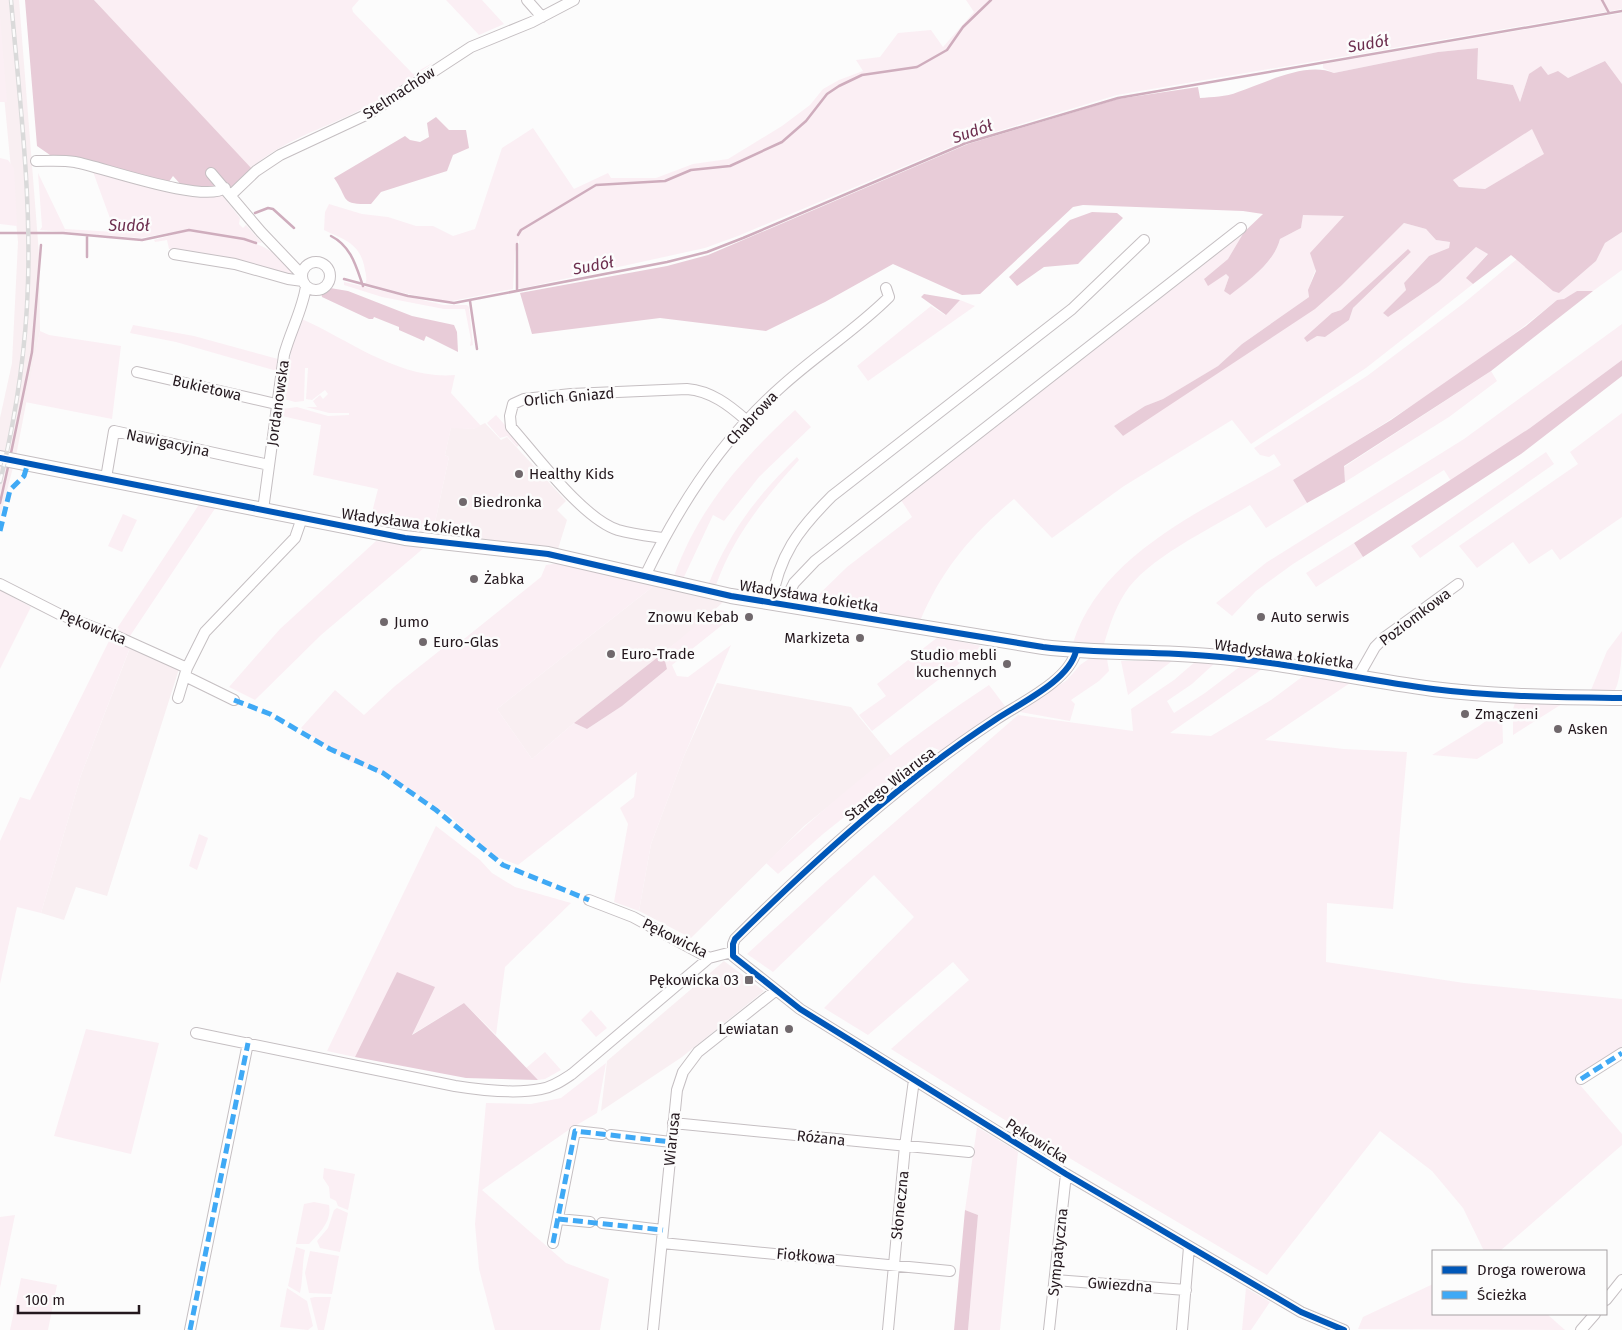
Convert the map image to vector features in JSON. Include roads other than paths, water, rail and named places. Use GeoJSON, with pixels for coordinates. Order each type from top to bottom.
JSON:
{"type":"FeatureCollection","features":[{"type":"Feature","properties":{"kind":"street"},"geometry":{"type":"LineString","coordinates":[[527,0],[542,17]]}},
{"type":"Feature","properties":{"kind":"street","name":"Stelmachów"},"geometry":{"type":"LineString","coordinates":[[228,192],[280,155],[363,117],[471,47],[542,17],[574,0]]}},
{"type":"Feature","properties":{"kind":"street"},"geometry":{"type":"LineString","coordinates":[[36,160],[74,162],[149,183],[228,192]]}},
{"type":"Feature","properties":{"kind":"street"},"geometry":{"type":"LineString","coordinates":[[211,174],[281,252],[306,283]]}},
{"type":"Feature","properties":{"kind":"street"},"geometry":{"type":"LineString","coordinates":[[777,604],[815,561],[1241,228]]}},
{"type":"Feature","properties":{"kind":"street"},"geometry":{"type":"LineString","coordinates":[[777,604],[775,578],[784,556],[806,523],[832,496],[1072,309],[1144,240]]}},
{"type":"Feature","properties":{"kind":"street"},"geometry":{"type":"LineString","coordinates":[[174,254],[235,264],[293,280],[327,286],[330,273],[321,263],[310,264],[281,252]]}},
{"type":"Feature","properties":{"kind":"street"},"geometry":{"type":"LineString","coordinates":[[306,283],[304,268],[310,264]]}},
{"type":"Feature","properties":{"kind":"street","name":"Jordanowska"},"geometry":{"type":"LineString","coordinates":[[263,510],[276,404],[286,347],[304,299],[306,283]]}},
{"type":"Feature","properties":{"kind":"street","name":"Chabrowa"},"geometry":{"type":"LineString","coordinates":[[645,576],[686,498],[746,420],[815,357],[876,310],[889,297],[886,288]]}},
{"type":"Feature","properties":{"kind":"street","name":"Bukietowa"},"geometry":{"type":"LineString","coordinates":[[137,372],[276,404]]}},
{"type":"Feature","properties":{"kind":"street","name":"Orlich Gniazd"},"geometry":{"type":"LineString","coordinates":[[664,538],[617,530],[595,519],[573,498],[511,426],[512,404],[524,399],[571,394],[687,388],[711,395],[729,405],[746,420]]}},
{"type":"Feature","properties":{"kind":"street","name":"Nawigacyjna"},"geometry":{"type":"LineString","coordinates":[[106,478],[114,431],[269,465]]}},
{"type":"Feature","properties":{"kind":"street","name":"Władysława Łokietka"},"geometry":{"type":"LineString","coordinates":[[0,458],[405,538],[548,554],[777,604],[1076,651],[1208,656],[1282,664],[1460,692],[1622,698]]}},
{"type":"Feature","properties":{"kind":"street"},"geometry":{"type":"LineString","coordinates":[[178,698],[195,647],[204,632],[295,538],[302,518]]}},
{"type":"Feature","properties":{"kind":"street","name":"Pękowicka"},"geometry":{"type":"LineString","coordinates":[[0,584],[58,614],[116,636],[186,672],[234,700]]}},
{"type":"Feature","properties":{"kind":"street","name":"Poziomkowa"},"geometry":{"type":"LineString","coordinates":[[1358,677],[1375,647],[1385,637],[1458,584]]}},
{"type":"Feature","properties":{"kind":"street","name":"Starego Wiarusa"},"geometry":{"type":"LineString","coordinates":[[732,952],[735,939],[802,872],[915,778],[992,722],[1056,680],[1072,665],[1076,651]]}},
{"type":"Feature","properties":{"kind":"street","name":"Pękowicka"},"geometry":{"type":"LineString","coordinates":[[589,900],[627,914],[709,958],[732,952],[737,960],[775,991],[808,1014],[1066,1174],[1301,1312],[1344,1330]]}},
{"type":"Feature","properties":{"kind":"street"},"geometry":{"type":"LineString","coordinates":[[196,1033],[455,1086],[474,1089],[541,1089],[562,1081],[572,1074],[709,958]]}},
{"type":"Feature","properties":{"kind":"street","name":"Wiarusa"},"geometry":{"type":"LineString","coordinates":[[653,1330],[678,1083],[689,1061],[775,991]]}},
{"type":"Feature","properties":{"kind":"street"},"geometry":{"type":"LineString","coordinates":[[190,1330],[248,1043]]}},
{"type":"Feature","properties":{"kind":"street"},"geometry":{"type":"LineString","coordinates":[[1581,1079],[1622,1053]]}},
{"type":"Feature","properties":{"kind":"street","name":"Słoneczna"},"geometry":{"type":"LineString","coordinates":[[888,1330],[905,1146],[914,1080]]}},
{"type":"Feature","properties":{"kind":"street","name":"Różana"},"geometry":{"type":"LineString","coordinates":[[673,1123],[969,1152]]}},
{"type":"Feature","properties":{"kind":"street"},"geometry":{"type":"LineString","coordinates":[[553,1243],[575,1132],[671,1142]]}},
{"type":"Feature","properties":{"kind":"street","name":"Sympatyczna"},"geometry":{"type":"LineString","coordinates":[[1049,1330],[1066,1174]]}},
{"type":"Feature","properties":{"kind":"street"},"geometry":{"type":"LineString","coordinates":[[558,1219],[590,1222]]}},
{"type":"Feature","properties":{"kind":"street"},"geometry":{"type":"LineString","coordinates":[[602,1223],[663,1230]]}},
{"type":"Feature","properties":{"kind":"street","name":"Fiołkowa"},"geometry":{"type":"LineString","coordinates":[[662,1243],[950,1270]]}},
{"type":"Feature","properties":{"kind":"street"},"geometry":{"type":"LineString","coordinates":[[1182,1330],[1190,1247]]}},
{"type":"Feature","properties":{"kind":"street","name":"Gwiezdna"},"geometry":{"type":"LineString","coordinates":[[1055,1280],[1186,1290]]}},
{"type":"Feature","properties":{"kind":"street"},"geometry":{"type":"LineString","coordinates":[[1607,1299],[1622,1280]]}},
{"type":"Feature","properties":{"kind":"street"},"geometry":{"type":"LineString","coordinates":[[1582,1330],[1593,1315]]}},
{"type":"Feature","properties":{"kind":"waterway"},"geometry":{"type":"LineString","coordinates":[[518,235],[521,230],[596,185],[665,181],[691,170],[730,166],[782,142],[806,121],[827,94],[839,86],[862,75],[917,67],[947,50],[963,27],[991,0]]}},
{"type":"Feature","properties":{"kind":"waterway"},"geometry":{"type":"LineString","coordinates":[[1602,0],[1609,13]]}},
{"type":"Feature","properties":{"kind":"waterway","name":"Sudół"},"geometry":{"type":"LineString","coordinates":[[344,279],[408,296],[454,303],[667,262],[707,252],[743,238],[966,143],[1118,98],[1622,11]]}},
{"type":"Feature","properties":{"kind":"waterway"},"geometry":{"type":"LineString","coordinates":[[255,213],[268,208],[273,209],[294,228]]}},
{"type":"Feature","properties":{"kind":"waterway","name":"Sudół"},"geometry":{"type":"LineString","coordinates":[[0,233],[63,233],[142,240],[189,230],[244,239],[256,243]]}},
{"type":"Feature","properties":{"kind":"waterway"},"geometry":{"type":"LineString","coordinates":[[87,236],[87,257]]}},
{"type":"Feature","properties":{"kind":"waterway"},"geometry":{"type":"LineString","coordinates":[[331,236],[338,240],[352,257],[363,286]]}},
{"type":"Feature","properties":{"kind":"waterway"},"geometry":{"type":"LineString","coordinates":[[517,244],[517,289]]}},
{"type":"Feature","properties":{"kind":"waterway"},"geometry":{"type":"LineString","coordinates":[[11,453],[32,352],[41,245]]}},
{"type":"Feature","properties":{"kind":"waterway"},"geometry":{"type":"LineString","coordinates":[[470,301],[477,349]]}},
{"type":"Feature","properties":{"kind":"waterway"},"geometry":{"type":"LineString","coordinates":[[0,503],[8,467]]}},
{"type":"Feature","properties":{"kind":"railway"},"geometry":{"type":"LineString","coordinates":[[0,482],[19,383],[28,283],[26,177],[11,0]]}},
{"type":"Feature","properties":{"kind":"place","name":"Healthy Kids"},"geometry":{"type":"Point","coordinates":[519,474]}},
{"type":"Feature","properties":{"kind":"place","name":"Biedronka"},"geometry":{"type":"Point","coordinates":[463,502]}},
{"type":"Feature","properties":{"kind":"place","name":"Żabka"},"geometry":{"type":"Point","coordinates":[474,579]}},
{"type":"Feature","properties":{"kind":"place","name":"Znowu Kebab"},"geometry":{"type":"Point","coordinates":[749,617]}},
{"type":"Feature","properties":{"kind":"place","name":"Auto serwis"},"geometry":{"type":"Point","coordinates":[1261,617]}},
{"type":"Feature","properties":{"kind":"place","name":"Jumo"},"geometry":{"type":"Point","coordinates":[384,622]}},
{"type":"Feature","properties":{"kind":"place","name":"Markizeta"},"geometry":{"type":"Point","coordinates":[860,638]}},
{"type":"Feature","properties":{"kind":"place","name":"Euro-Glas"},"geometry":{"type":"Point","coordinates":[423,642]}},
{"type":"Feature","properties":{"kind":"place","name":"Euro-Trade"},"geometry":{"type":"Point","coordinates":[611,654]}},
{"type":"Feature","properties":{"kind":"place","name":"Studio mebli kuchennych"},"geometry":{"type":"Point","coordinates":[1007,664]}},
{"type":"Feature","properties":{"kind":"place","name":"Zmączeni"},"geometry":{"type":"Point","coordinates":[1465,714]}},
{"type":"Feature","properties":{"kind":"place","name":"Asken"},"geometry":{"type":"Point","coordinates":[1558,729]}},
{"type":"Feature","properties":{"kind":"place","name":"Pękowicka 03"},"geometry":{"type":"Point","coordinates":[749,980]}},
{"type":"Feature","properties":{"kind":"place","name":"Lewiatan"},"geometry":{"type":"Point","coordinates":[789,1029]}}]}
